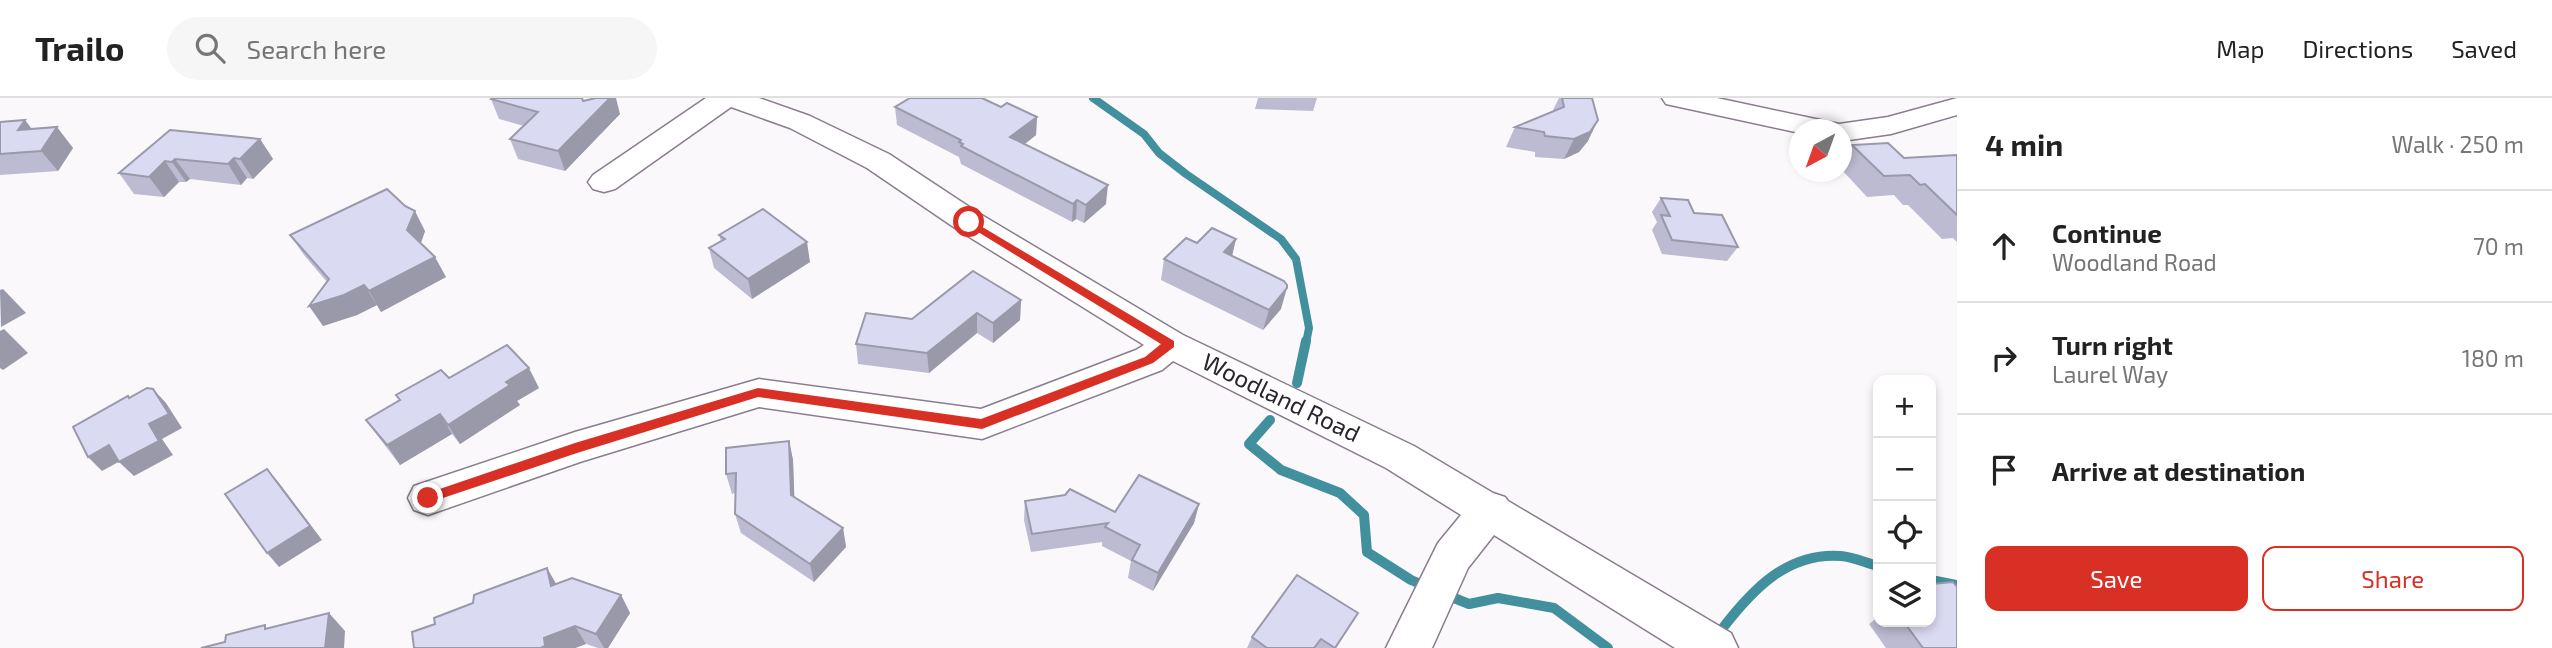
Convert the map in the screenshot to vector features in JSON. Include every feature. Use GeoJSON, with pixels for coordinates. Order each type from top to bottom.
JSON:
{"type":"FeatureCollection","features":[{"type":"Feature","properties":{"kind":"street"},"geometry":{"type":"LineString","coordinates":[[604,182],[725,98]]}},
{"type":"Feature","properties":{"kind":"street","name":"Woodland Road"},"geometry":{"type":"LineString","coordinates":[[732,98],[800,122],[878,161],[969,222],[1170,344],[1400,457],[1491,509],[1715,648]]}},
{"type":"Feature","properties":{"kind":"street"},"geometry":{"type":"LineString","coordinates":[[1676,98],[1789,122]]}},
{"type":"Feature","properties":{"kind":"street"},"geometry":{"type":"LineString","coordinates":[[1852,131],[1891,125],[1957,106]]}},
{"type":"Feature","properties":{"kind":"street"},"geometry":{"type":"LineString","coordinates":[[428,498],[575,448],[758,393],[982,424],[1149,360],[1170,344]]}},
{"type":"Feature","properties":{"kind":"street"},"geometry":{"type":"LineString","coordinates":[[1409,648],[1453,556],[1491,509]]}},
{"type":"Feature","properties":{"kind":"building"},"geometry":{"type":"Polygon","coordinates":[[[492,98],[582,98],[583,101],[610,98],[558,151],[510,139],[538,112],[492,98]]]}},
{"type":"Feature","properties":{"kind":"building"},"geometry":{"type":"Polygon","coordinates":[[[910,98],[982,98],[1001,107],[1007,103],[1037,117],[1010,137],[1108,185],[1086,205],[1077,200],[1073,204],[961,146],[961,140],[895,107],[910,98]]]}},
{"type":"Feature","properties":{"kind":"building"},"geometry":{"type":"Polygon","coordinates":[[[1562,98],[1592,98],[1598,120],[1590,132],[1574,139],[1545,136],[1544,132],[1515,127],[1564,107],[1562,98]]]}},
{"type":"Feature","properties":{"kind":"building"},"geometry":{"type":"Polygon","coordinates":[[[25,120],[18,130],[57,127],[41,151],[0,154],[0,122],[25,120]]]}},
{"type":"Feature","properties":{"kind":"building"},"geometry":{"type":"Polygon","coordinates":[[[170,130],[260,139],[240,159],[234,158],[228,164],[175,159],[172,162],[165,161],[149,177],[119,173],[170,130]]]}},
{"type":"Feature","properties":{"kind":"building"},"geometry":{"type":"Polygon","coordinates":[[[1888,143],[1904,158],[1957,155],[1957,215],[1925,184],[1920,185],[1910,175],[1884,176],[1852,145],[1888,143]]]}},
{"type":"Feature","properties":{"kind":"building"},"geometry":{"type":"Polygon","coordinates":[[[387,189],[405,206],[415,211],[407,230],[435,257],[369,291],[364,285],[344,295],[309,306],[329,279],[290,235],[387,189]]]}},
{"type":"Feature","properties":{"kind":"building"},"geometry":{"type":"Polygon","coordinates":[[[1661,198],[1688,200],[1694,213],[1722,215],[1738,247],[1672,240],[1661,215],[1670,216],[1661,198]]]}},
{"type":"Feature","properties":{"kind":"building"},"geometry":{"type":"Polygon","coordinates":[[[763,209],[807,242],[748,279],[709,248],[725,239],[719,235],[763,209]]]}},
{"type":"Feature","properties":{"kind":"building"},"geometry":{"type":"Polygon","coordinates":[[[1212,228],[1236,239],[1224,252],[1284,281],[1287,285],[1269,310],[1164,259],[1186,238],[1197,243],[1212,228]]]}},
{"type":"Feature","properties":{"kind":"building"},"geometry":{"type":"Polygon","coordinates":[[[973,271],[1021,300],[993,323],[977,313],[927,353],[856,344],[866,313],[912,319],[973,271]]]}},
{"type":"Feature","properties":{"kind":"building"},"geometry":{"type":"Polygon","coordinates":[[[507,345],[529,368],[506,382],[510,385],[448,425],[440,414],[387,445],[366,420],[400,400],[396,395],[441,370],[449,378],[507,345]]]}},
{"type":"Feature","properties":{"kind":"building"},"geometry":{"type":"Polygon","coordinates":[[[147,388],[153,389],[169,414],[149,424],[159,441],[119,462],[109,445],[88,457],[73,427],[147,388]]]}},
{"type":"Feature","properties":{"kind":"building"},"geometry":{"type":"Polygon","coordinates":[[[789,441],[791,495],[843,528],[810,564],[735,514],[736,473],[726,474],[726,448],[789,441]]]}},
{"type":"Feature","properties":{"kind":"building"},"geometry":{"type":"Polygon","coordinates":[[[267,469],[310,526],[267,553],[225,494],[267,469]]]}},
{"type":"Feature","properties":{"kind":"building"},"geometry":{"type":"Polygon","coordinates":[[[1139,475],[1199,504],[1158,573],[1132,560],[1140,545],[1105,527],[1108,523],[1032,534],[1025,501],[1065,495],[1070,489],[1115,512],[1139,475]]]}},
{"type":"Feature","properties":{"kind":"building"},"geometry":{"type":"Polygon","coordinates":[[[547,568],[551,586],[572,578],[621,595],[596,634],[575,626],[544,638],[545,646],[541,648],[414,648],[412,632],[435,624],[434,618],[473,603],[474,595],[547,568]]]}},
{"type":"Feature","properties":{"kind":"building"},"geometry":{"type":"Polygon","coordinates":[[[1297,575],[1358,613],[1335,648],[1321,639],[1314,648],[1267,648],[1252,637],[1297,575]]]}},
{"type":"Feature","properties":{"kind":"building"},"geometry":{"type":"Polygon","coordinates":[[[1953,582],[1957,587],[1957,648],[1923,648],[1908,627],[1936,627],[1936,584],[1953,582]]]}},
{"type":"Feature","properties":{"kind":"building"},"geometry":{"type":"Polygon","coordinates":[[[329,613],[325,648],[201,648],[225,642],[226,635],[265,625],[265,629],[329,613]]]}},
{"type":"Feature","properties":{"kind":"waterway"},"geometry":{"type":"LineString","coordinates":[[1093,98],[1144,134],[1159,153],[1186,174],[1281,239],[1296,259],[1309,328],[1306,343]]}},
{"type":"Feature","properties":{"kind":"waterway"},"geometry":{"type":"LineString","coordinates":[[1297,383],[1306,341]]}},
{"type":"Feature","properties":{"kind":"waterway"},"geometry":{"type":"LineString","coordinates":[[1270,420],[1249,444],[1281,470],[1340,493],[1364,515],[1367,552],[1411,580],[1428,587]]}},
{"type":"Feature","properties":{"kind":"waterway"},"geometry":{"type":"LineString","coordinates":[[1722,629],[1772,576],[1804,560],[1841,556],[1873,564]]}},
{"type":"Feature","properties":{"kind":"waterway"},"geometry":{"type":"LineString","coordinates":[[1936,581],[1957,585]]}},
{"type":"Feature","properties":{"kind":"waterway"},"geometry":{"type":"LineString","coordinates":[[1444,594],[1469,604],[1498,598],[1554,608],[1608,648]]}},
{"type":"Feature","properties":{"kind":"route"},"geometry":{"type":"LineString","coordinates":[[428,498],[575,448],[758,393],[982,424],[1149,360],[1170,344],[969,222]]}}]}
